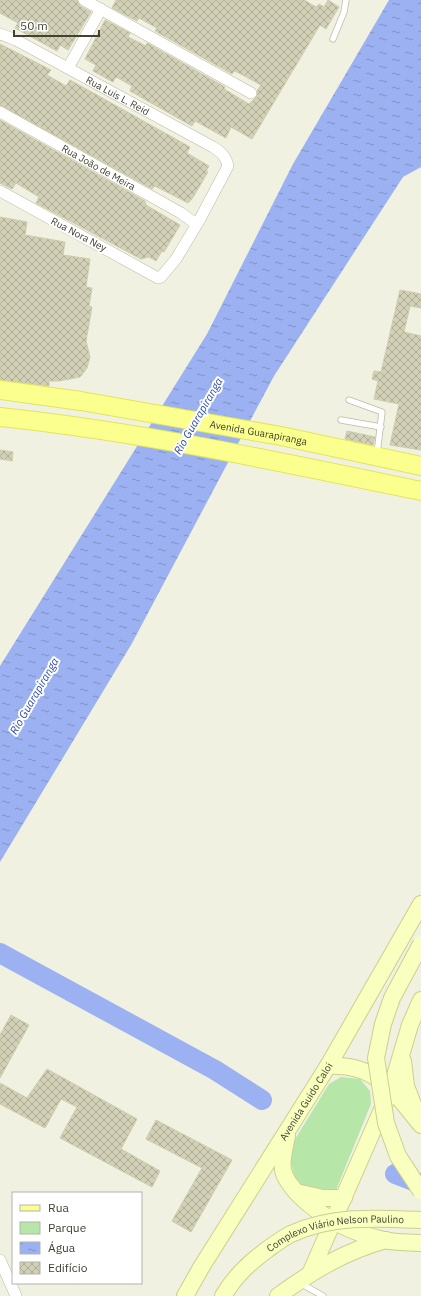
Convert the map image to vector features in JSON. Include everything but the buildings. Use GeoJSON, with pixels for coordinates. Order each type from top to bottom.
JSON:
{"type":"FeatureCollection","features":[{"type":"Feature","properties":{"kind":"main road","name":"Avenida Guarapiranga"},"geometry":{"type":"LineString","coordinates":[[0,390],[81,401],[281,436],[421,466]]}},
{"type":"Feature","properties":{"kind":"main road"},"geometry":{"type":"LineString","coordinates":[[0,417],[71,424],[262,458],[421,491]]}},
{"type":"Feature","properties":{"kind":"main road","name":"Avenida Guido Caloi"},"geometry":{"type":"LineString","coordinates":[[185,1296],[328,1066],[421,904]]}},
{"type":"Feature","properties":{"kind":"main road"},"geometry":{"type":"LineString","coordinates":[[421,944],[392,998],[383,1024],[376,1058],[386,1123],[398,1156],[421,1191]]}},
{"type":"Feature","properties":{"kind":"main road"},"geometry":{"type":"LineString","coordinates":[[304,1278],[333,1222],[391,1089],[410,1025],[421,1000]]}},
{"type":"Feature","properties":{"kind":"main road"},"geometry":{"type":"LineString","coordinates":[[402,1056],[406,1086],[421,1121]]}},
{"type":"Feature","properties":{"kind":"main road"},"geometry":{"type":"LineString","coordinates":[[328,1066],[353,1066],[369,1074],[391,1089],[421,1125]]}},
{"type":"Feature","properties":{"kind":"main road"},"geometry":{"type":"LineString","coordinates":[[290,1127],[283,1167],[286,1177],[295,1191],[313,1209],[349,1230],[386,1240],[421,1243]]}},
{"type":"Feature","properties":{"kind":"main road"},"geometry":{"type":"LineString","coordinates":[[295,1191],[323,1198],[344,1198]]}},
{"type":"Feature","properties":{"kind":"main road","name":"Complexo Viário Nelson Paulino"},"geometry":{"type":"LineString","coordinates":[[222,1296],[245,1266],[291,1234],[337,1221],[380,1218],[421,1220]]}},
{"type":"Feature","properties":{"kind":"main road"},"geometry":{"type":"LineString","coordinates":[[278,1296],[304,1278],[350,1252],[386,1240]]}},
{"type":"Feature","properties":{"kind":"street"},"geometry":{"type":"LineString","coordinates":[[84,0],[251,93]]}},
{"type":"Feature","properties":{"kind":"street"},"geometry":{"type":"LineString","coordinates":[[68,68],[101,9]]}},
{"type":"Feature","properties":{"kind":"street","name":"Rua Luis L. Reid"},"geometry":{"type":"LineString","coordinates":[[0,34],[16,40],[221,152],[227,159],[228,166],[196,224]]}},
{"type":"Feature","properties":{"kind":"street","name":"Rua João de Meira"},"geometry":{"type":"LineString","coordinates":[[0,112],[181,213],[196,224]]}},
{"type":"Feature","properties":{"kind":"street","name":"Rua Nora Ney"},"geometry":{"type":"LineString","coordinates":[[0,191],[158,278],[164,275],[196,224]]}},
{"type":"Feature","properties":{"kind":"street"},"geometry":{"type":"LineString","coordinates":[[0,1260],[2,1272],[16,1296]]}},
{"type":"Feature","properties":{"kind":"lane"},"geometry":{"type":"LineString","coordinates":[[333,39],[344,12],[346,0]]}},
{"type":"Feature","properties":{"kind":"lane"},"geometry":{"type":"LineString","coordinates":[[349,400],[382,412],[377,457]]}},
{"type":"Feature","properties":{"kind":"lane"},"geometry":{"type":"LineString","coordinates":[[341,420],[381,427]]}},
{"type":"Feature","properties":{"kind":"lane"},"geometry":{"type":"LineString","coordinates":[[304,1278],[322,1296]]}},
{"type":"Feature","properties":{"kind":"green space"},"geometry":{"type":"Polygon","coordinates":[[[341,1077],[360,1079],[370,1091],[371,1104],[336,1190],[308,1190],[301,1185],[294,1175],[290,1153],[292,1144],[329,1084],[341,1077]]]}},
{"type":"Feature","properties":{"kind":"water","name":"Rio Guarapiranga"},"geometry":{"type":"Polygon","coordinates":[[[389,0],[421,0],[421,167],[403,177],[274,376],[131,645],[0,862],[0,666],[207,334],[293,164],[389,0]]]}},
{"type":"Feature","properties":{"kind":"waterway"},"geometry":{"type":"LineString","coordinates":[[0,953],[215,1070],[262,1100]]}},
{"type":"Feature","properties":{"kind":"waterway"},"geometry":{"type":"LineString","coordinates":[[395,1174],[421,1184]]}}]}
